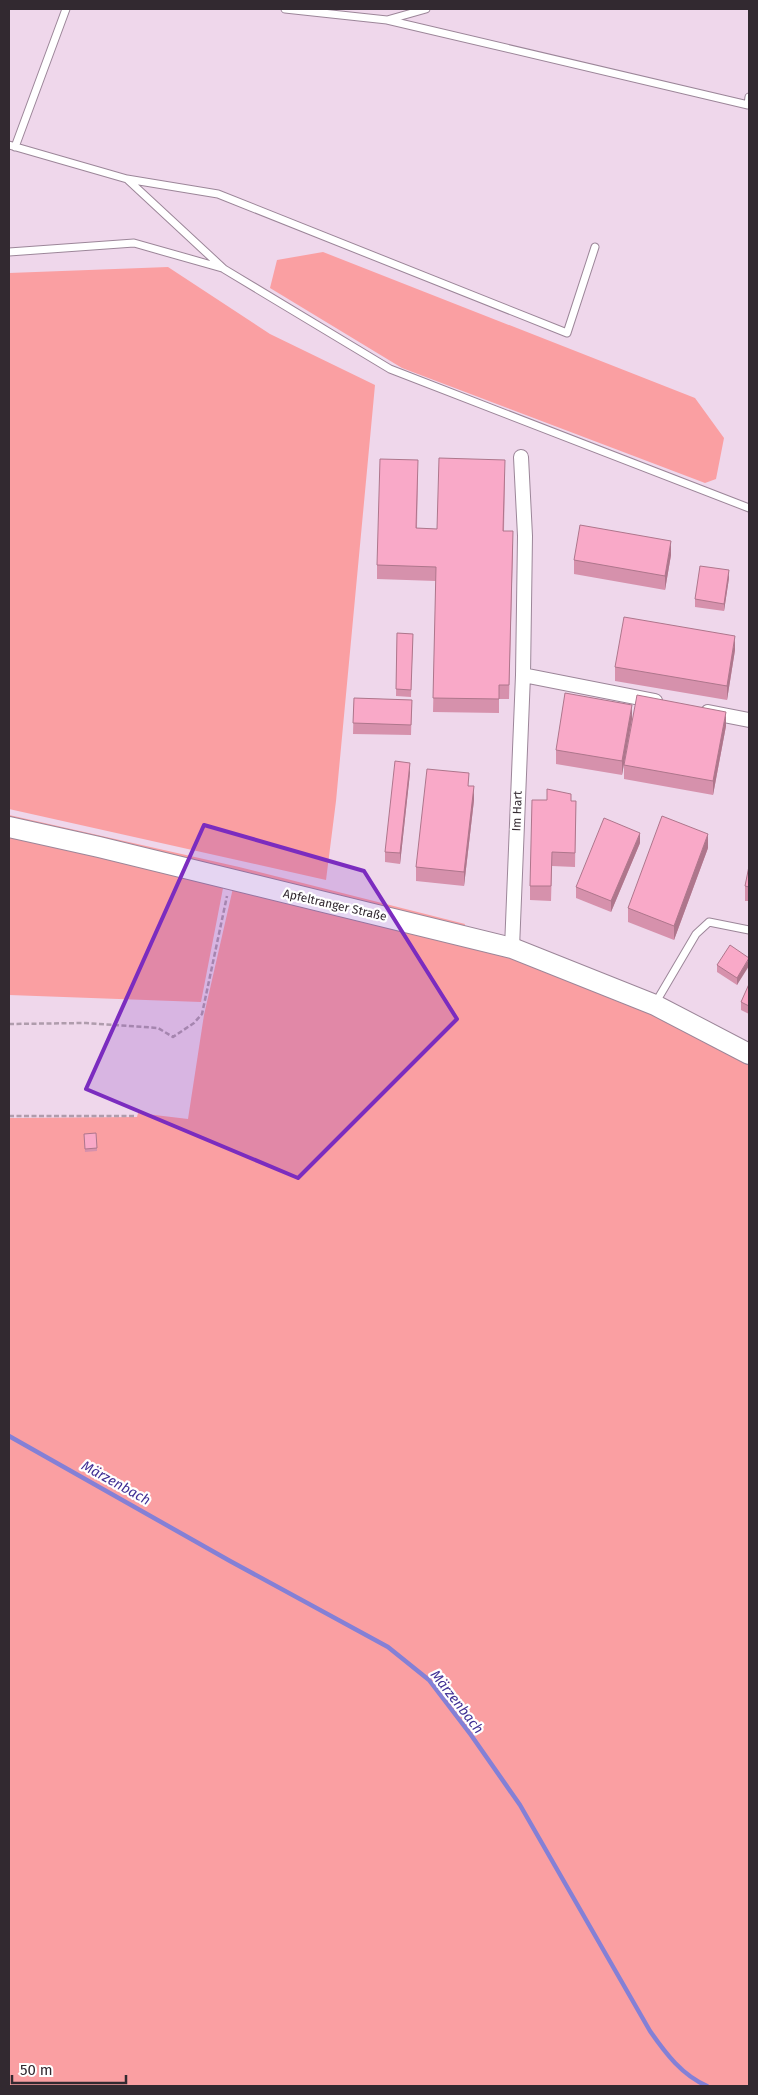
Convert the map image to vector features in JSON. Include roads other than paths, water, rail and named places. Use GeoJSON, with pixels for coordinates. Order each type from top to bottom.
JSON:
{"type":"FeatureCollection","features":[{"type":"Feature","properties":{"kind":"street","name":"Im Hart"},"geometry":{"type":"LineString","coordinates":[[512,948],[523,675],[525,536],[521,457]]}},
{"type":"Feature","properties":{"kind":"street"},"geometry":{"type":"LineString","coordinates":[[523,675],[664,703]]}},
{"type":"Feature","properties":{"kind":"street"},"geometry":{"type":"LineString","coordinates":[[693,709],[749,720]]}},
{"type":"Feature","properties":{"kind":"street","name":"Apfeltranger Straße"},"geometry":{"type":"LineString","coordinates":[[9,828],[99,847],[512,948],[654,1005],[749,1054]]}},
{"type":"Feature","properties":{"kind":"lane"},"geometry":{"type":"LineString","coordinates":[[66,9],[12,146],[127,179],[218,194],[567,333],[595,247]]}},
{"type":"Feature","properties":{"kind":"lane"},"geometry":{"type":"LineString","coordinates":[[285,9],[387,20],[749,102]]}},
{"type":"Feature","properties":{"kind":"lane"},"geometry":{"type":"LineString","coordinates":[[387,20],[426,9]]}},
{"type":"Feature","properties":{"kind":"lane"},"geometry":{"type":"LineString","coordinates":[[127,179],[224,269],[390,369],[749,508]]}},
{"type":"Feature","properties":{"kind":"lane"},"geometry":{"type":"LineString","coordinates":[[9,252],[134,243],[224,269]]}},
{"type":"Feature","properties":{"kind":"lane"},"geometry":{"type":"LineString","coordinates":[[654,1005],[696,934],[709,922],[749,930]]}},
{"type":"Feature","properties":{"kind":"waterway","name":"Märzenbach"},"geometry":{"type":"LineString","coordinates":[[9,1436],[230,1561],[388,1647],[429,1680],[471,1735],[520,1805],[650,2031],[668,2056],[682,2070],[707,2086]]}}]}
